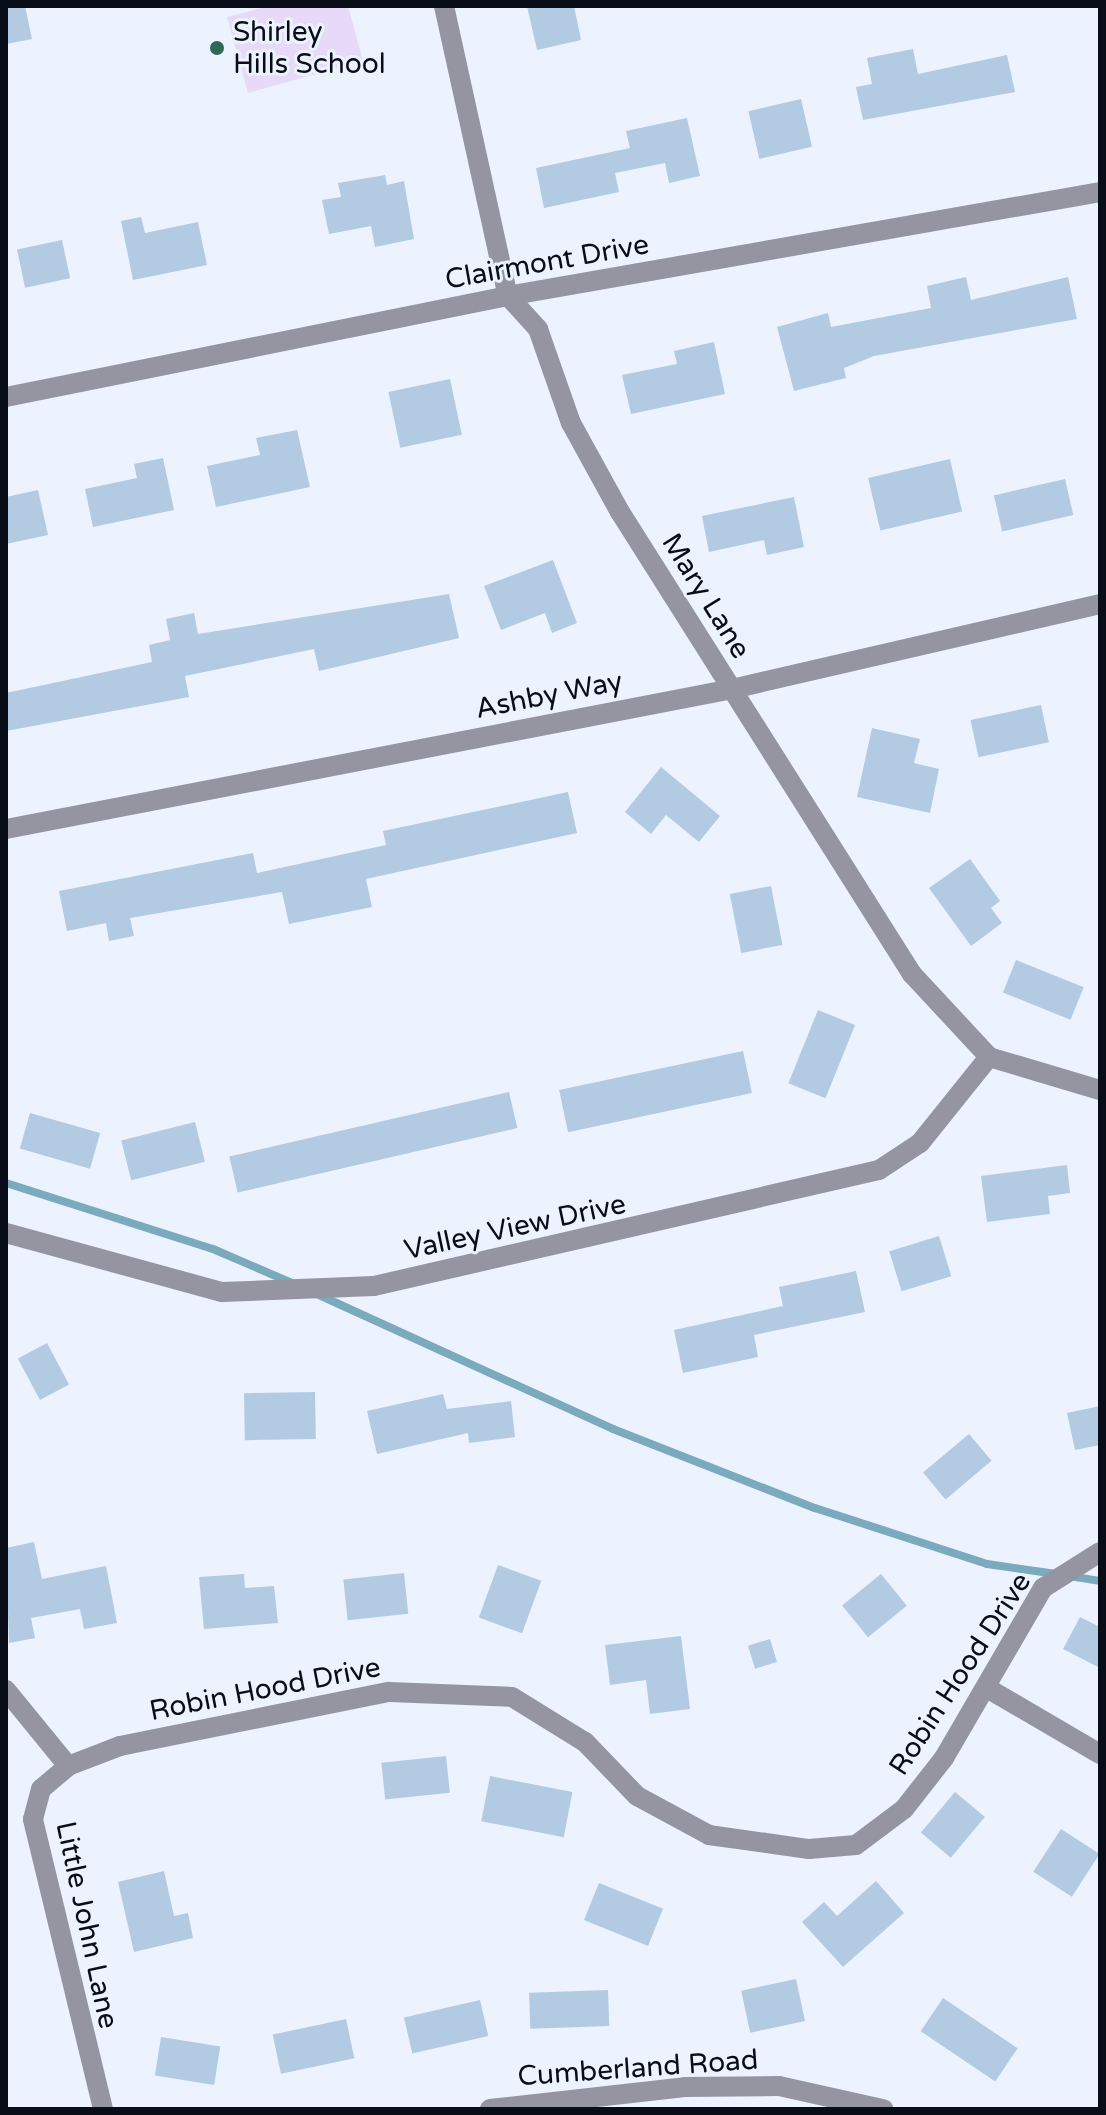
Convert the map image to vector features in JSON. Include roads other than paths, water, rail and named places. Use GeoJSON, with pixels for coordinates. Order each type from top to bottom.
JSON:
{"type":"FeatureCollection","features":[{"type":"Feature","properties":{"kind":"street","name":"Mary Lane"},"geometry":{"type":"LineString","coordinates":[[444,6],[508,296],[538,329],[571,423],[620,512],[912,974],[989,1057]]}},
{"type":"Feature","properties":{"kind":"street","name":"Clairmont Drive"},"geometry":{"type":"LineString","coordinates":[[6,397],[508,296],[1100,192]]}},
{"type":"Feature","properties":{"kind":"street","name":"Ashby Way"},"geometry":{"type":"LineString","coordinates":[[6,829],[732,689],[1100,604]]}},
{"type":"Feature","properties":{"kind":"street"},"geometry":{"type":"LineString","coordinates":[[989,1057],[1100,1090]]}},
{"type":"Feature","properties":{"kind":"street","name":"Valley View Drive"},"geometry":{"type":"LineString","coordinates":[[6,1233],[222,1292],[374,1286],[879,1170],[920,1143],[989,1057]]}},
{"type":"Feature","properties":{"kind":"street","name":"Robin Hood Drive"},"geometry":{"type":"LineString","coordinates":[[68,1766],[120,1746],[389,1692],[512,1697],[585,1742],[637,1796],[709,1835],[809,1849],[856,1845],[904,1809],[987,1688],[1043,1588],[1100,1552]]}},
{"type":"Feature","properties":{"kind":"street"},"geometry":{"type":"LineString","coordinates":[[987,1688],[1100,1754]]}},
{"type":"Feature","properties":{"kind":"street"},"geometry":{"type":"LineString","coordinates":[[6,1690],[68,1766]]}},
{"type":"Feature","properties":{"kind":"street","name":"Little John Lane"},"geometry":{"type":"LineString","coordinates":[[68,1766],[41,1789],[33,1819],[103,2109]]}},
{"type":"Feature","properties":{"kind":"street","name":"Cumberland Road"},"geometry":{"type":"LineString","coordinates":[[490,2109],[685,2087],[779,2086],[883,2109]]}},
{"type":"Feature","properties":{"kind":"waterway"},"geometry":{"type":"LineString","coordinates":[[6,1183],[213,1249],[292,1283]]}},
{"type":"Feature","properties":{"kind":"waterway"},"geometry":{"type":"LineString","coordinates":[[319,1295],[613,1429],[815,1508],[987,1564],[1056,1574]]}},
{"type":"Feature","properties":{"kind":"waterway"},"geometry":{"type":"LineString","coordinates":[[1069,1576],[1100,1581]]}},
{"type":"Feature","properties":{"kind":"place","name":"Shirley Hills School"},"geometry":{"type":"Point","coordinates":[217,48]}}]}
